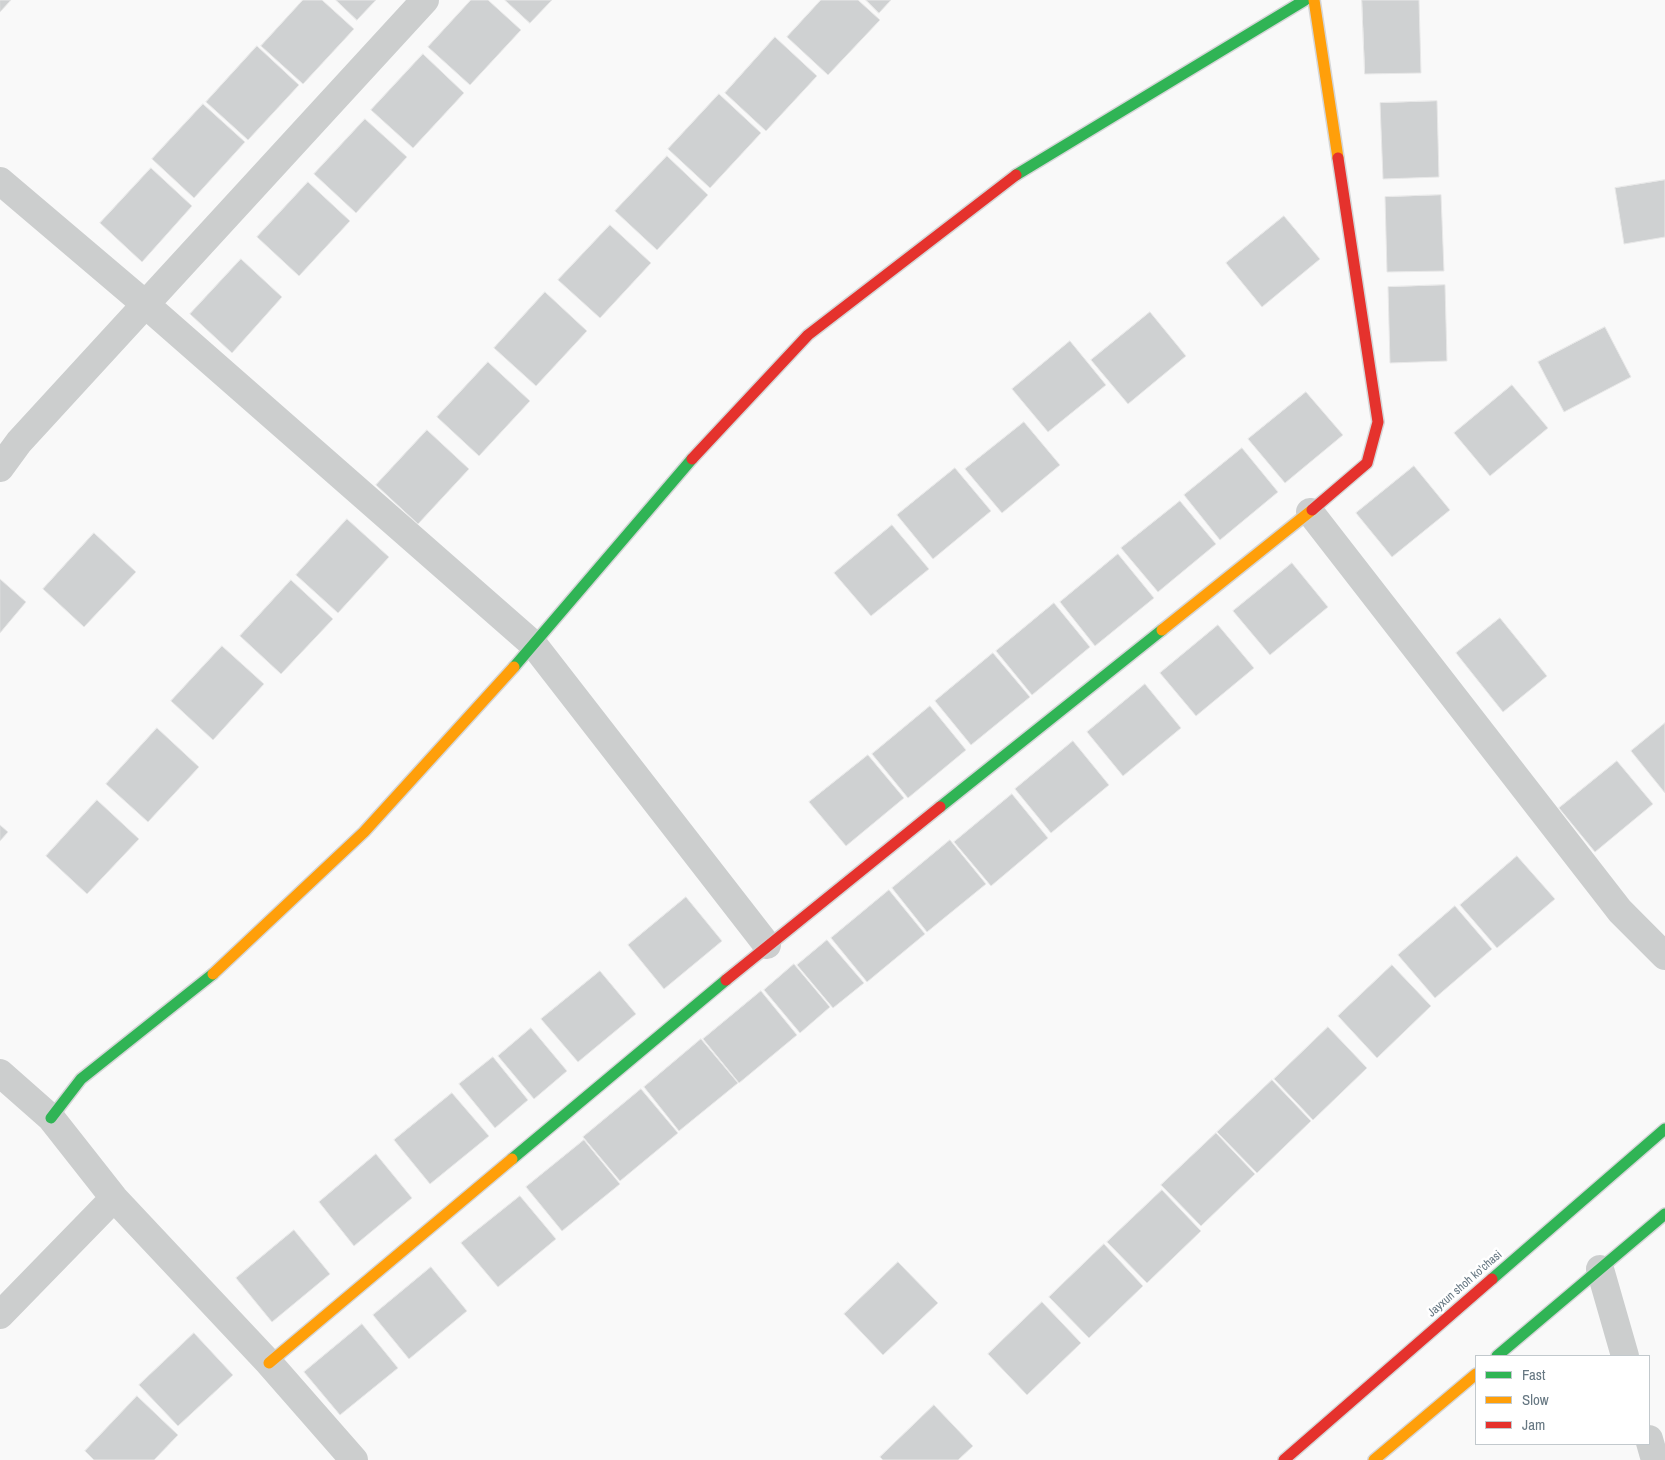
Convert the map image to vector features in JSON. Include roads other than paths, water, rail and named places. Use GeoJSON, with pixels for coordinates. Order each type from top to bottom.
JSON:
{"type":"FeatureCollection","features":[{"type":"Feature","properties":{"kind":"main road"},"geometry":{"type":"LineString","coordinates":[[51,1118],[81,1079],[219,969],[364,832],[534,645],[706,442],[808,335],[1018,173],[1305,0]]}},
{"type":"Feature","properties":{"kind":"main road"},"geometry":{"type":"LineString","coordinates":[[269,1363],[767,945],[1310,512],[1367,463],[1378,422],[1314,0]]}},
{"type":"Feature","properties":{"kind":"main road","name":"Jayxun shoh ko'chasi"},"geometry":{"type":"LineString","coordinates":[[1284,1460],[1665,1129]]}},
{"type":"Feature","properties":{"kind":"main road"},"geometry":{"type":"LineString","coordinates":[[1498,1355],[1665,1214]]}},
{"type":"Feature","properties":{"kind":"main road"},"geometry":{"type":"LineString","coordinates":[[1374,1460],[1475,1375]]}},
{"type":"Feature","properties":{"kind":"street"},"geometry":{"type":"LineString","coordinates":[[0,468],[19,442],[425,0]]}},
{"type":"Feature","properties":{"kind":"street"},"geometry":{"type":"LineString","coordinates":[[0,181],[145,304],[534,645],[767,945]]}},
{"type":"Feature","properties":{"kind":"street"},"geometry":{"type":"LineString","coordinates":[[1310,512],[1620,911],[1665,956]]}},
{"type":"Feature","properties":{"kind":"street"},"geometry":{"type":"LineString","coordinates":[[0,1072],[51,1118],[114,1198],[269,1363],[354,1460]]}},
{"type":"Feature","properties":{"kind":"street"},"geometry":{"type":"LineString","coordinates":[[0,1315],[114,1198]]}},
{"type":"Feature","properties":{"kind":"street"},"geometry":{"type":"LineString","coordinates":[[1600,1269],[1625,1355]]}},
{"type":"Feature","properties":{"kind":"street"},"geometry":{"type":"LineString","coordinates":[[1650,1442],[1655,1460]]}}]}
